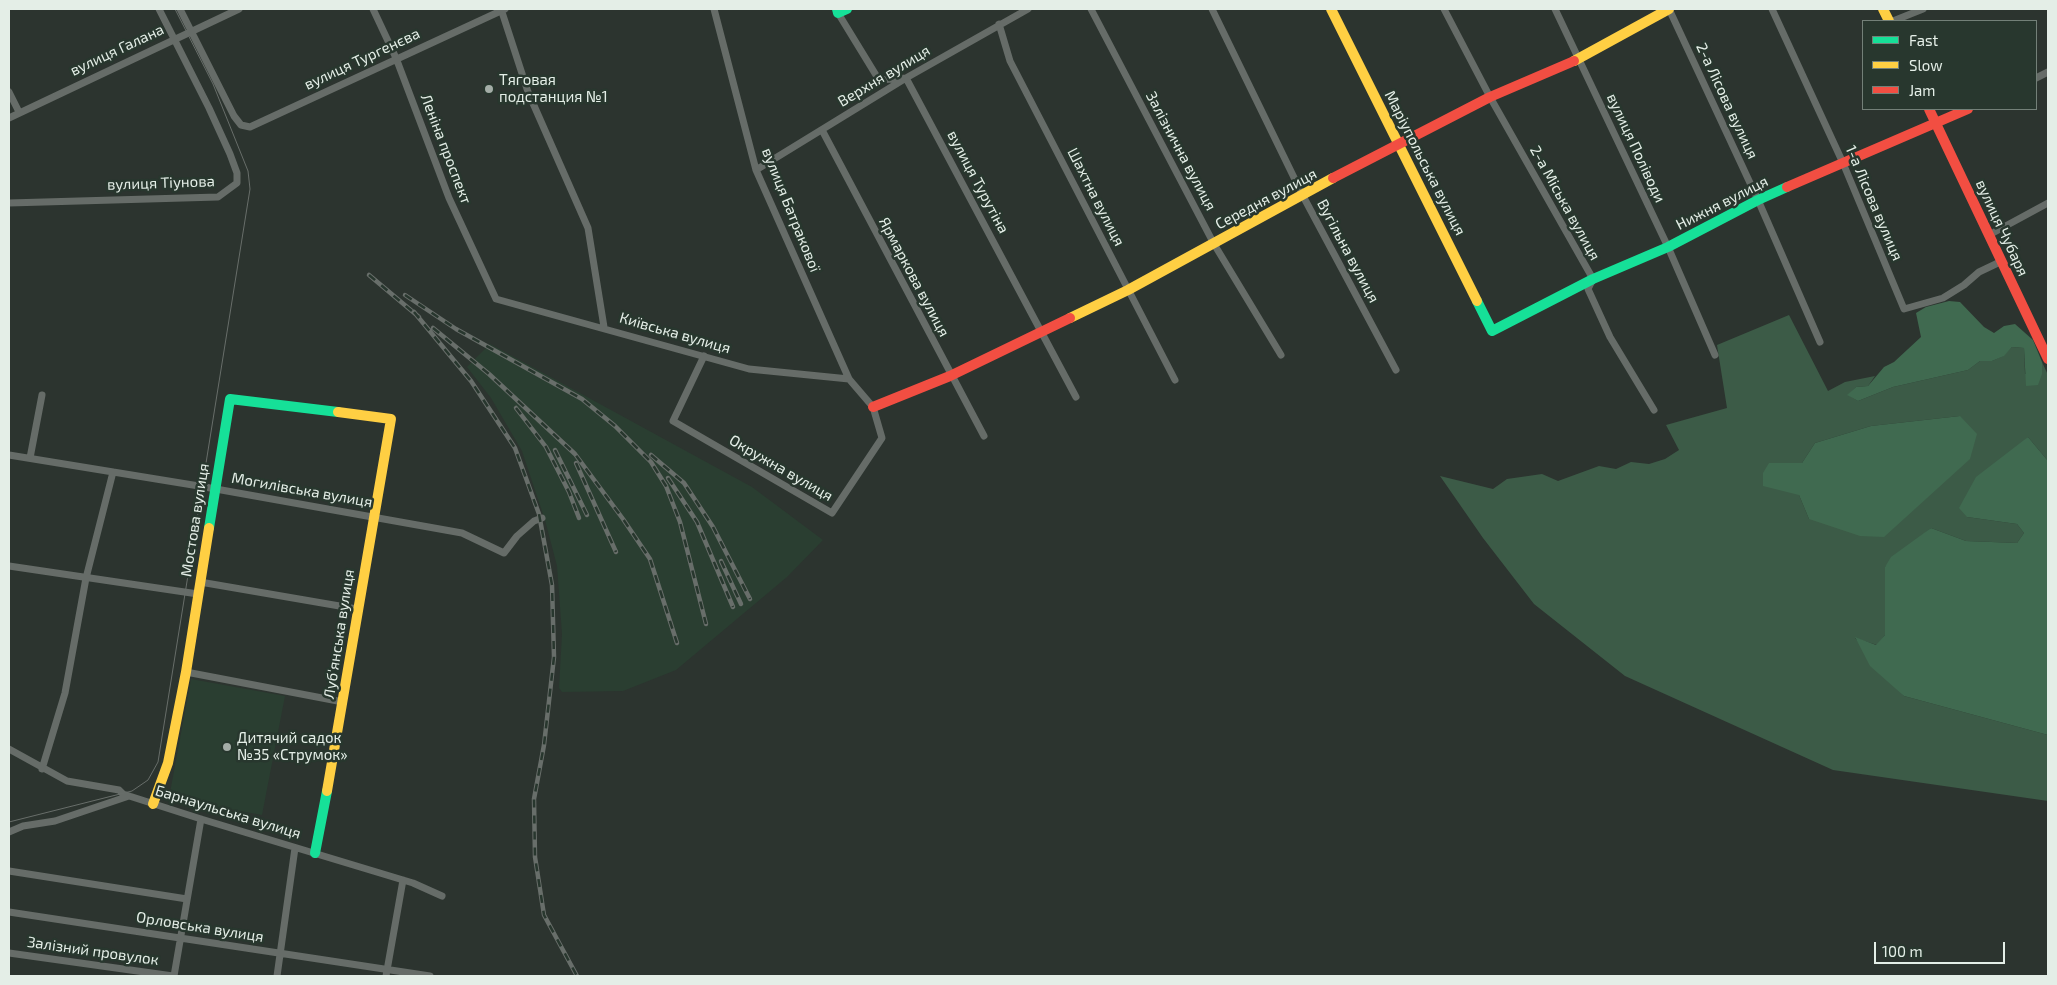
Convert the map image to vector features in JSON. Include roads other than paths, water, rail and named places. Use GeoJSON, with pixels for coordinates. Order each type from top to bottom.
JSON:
{"type":"FeatureCollection","features":[{"type":"Feature","properties":{"kind":"street","name":"вулиця Тіунова"},"geometry":{"type":"LineString","coordinates":[[9,203],[218,197],[237,183],[237,173],[230,154],[159,9]]}},
{"type":"Feature","properties":{"kind":"street"},"geometry":{"type":"LineString","coordinates":[[180,9],[192,31]]}},
{"type":"Feature","properties":{"kind":"street","name":"вулиця Галана"},"geometry":{"type":"LineString","coordinates":[[9,118],[238,9]]}},
{"type":"Feature","properties":{"kind":"street","name":"Леніна проспект"},"geometry":{"type":"LineString","coordinates":[[373,9],[396,58],[450,198],[496,299]]}},
{"type":"Feature","properties":{"kind":"street"},"geometry":{"type":"LineString","coordinates":[[503,9],[528,92],[588,228],[604,327]]}},
{"type":"Feature","properties":{"kind":"street","name":"вулиця Тургенєва"},"geometry":{"type":"LineString","coordinates":[[192,31],[234,116],[241,125],[250,127],[503,9]]}},
{"type":"Feature","properties":{"kind":"street","name":"вулиця Батракової"},"geometry":{"type":"LineString","coordinates":[[714,9],[756,170],[849,379],[873,408]]}},
{"type":"Feature","properties":{"kind":"street","name":"Верхня вулиця"},"geometry":{"type":"LineString","coordinates":[[756,170],[906,78],[1028,9]]}},
{"type":"Feature","properties":{"kind":"street","name":"Залізнична вулиця"},"geometry":{"type":"LineString","coordinates":[[1091,9],[1214,244],[1281,355]]}},
{"type":"Feature","properties":{"kind":"street","name":"Вугільна вулиця"},"geometry":{"type":"LineString","coordinates":[[1212,9],[1304,196],[1396,370]]}},
{"type":"Feature","properties":{"kind":"street","name":"Маріупольська вулиця"},"geometry":{"type":"LineString","coordinates":[[1331,9],[1492,331]]}},
{"type":"Feature","properties":{"kind":"street","name":"2-а Міська вулиця"},"geometry":{"type":"LineString","coordinates":[[1444,9],[1490,97],[1593,279],[1588,289],[1610,338],[1654,410]]}},
{"type":"Feature","properties":{"kind":"street","name":"вулиця Поліводи"},"geometry":{"type":"LineString","coordinates":[[1555,9],[1668,247],[1715,355]]}},
{"type":"Feature","properties":{"kind":"street","name":"Середня вулиця"},"geometry":{"type":"LineString","coordinates":[[873,408],[950,376],[1128,290],[1304,196],[1398,143],[1490,97],[1579,58],[1669,9]]}},
{"type":"Feature","properties":{"kind":"street","name":"2-а Лісова вулиця"},"geometry":{"type":"LineString","coordinates":[[1669,9],[1758,200],[1820,342]]}},
{"type":"Feature","properties":{"kind":"street","name":"1-а Лісова вулиця"},"geometry":{"type":"LineString","coordinates":[[1772,9],[1843,163],[1904,310],[1943,298],[1964,285],[1979,272],[2000,262]]}},
{"type":"Feature","properties":{"kind":"street"},"geometry":{"type":"LineString","coordinates":[[1883,9],[1890,20]]}},
{"type":"Feature","properties":{"kind":"street"},"geometry":{"type":"LineString","coordinates":[[1894,20],[1923,9]]}},
{"type":"Feature","properties":{"kind":"street"},"geometry":{"type":"LineString","coordinates":[[841,10],[879,80],[906,78]]}},
{"type":"Feature","properties":{"kind":"street","name":"Шахтна вулиця"},"geometry":{"type":"LineString","coordinates":[[999,24],[1010,61],[1175,380]]}},
{"type":"Feature","properties":{"kind":"street","name":"вулиця Турутіна"},"geometry":{"type":"LineString","coordinates":[[906,78],[1076,398]]}},
{"type":"Feature","properties":{"kind":"street"},"geometry":{"type":"LineString","coordinates":[[9,92],[19,112]]}},
{"type":"Feature","properties":{"kind":"street","name":"вулиця Чубаря"},"geometry":{"type":"LineString","coordinates":[[1930,110],[2000,262],[2048,359]]}},
{"type":"Feature","properties":{"kind":"street","name":"Нижня вулиця"},"geometry":{"type":"LineString","coordinates":[[1492,331],[1593,279],[1668,247],[1758,200],[1966,110]]}},
{"type":"Feature","properties":{"kind":"street","name":"Ярмаркова вулиця"},"geometry":{"type":"LineString","coordinates":[[822,130],[950,376],[984,436]]}},
{"type":"Feature","properties":{"kind":"street"},"geometry":{"type":"LineString","coordinates":[[1989,235],[2048,203]]}},
{"type":"Feature","properties":{"kind":"street","name":"Київська вулиця"},"geometry":{"type":"LineString","coordinates":[[496,299],[604,327],[749,369],[849,379]]}},
{"type":"Feature","properties":{"kind":"street","name":"Окружна вулиця"},"geometry":{"type":"LineString","coordinates":[[704,356],[673,421],[832,513],[882,438],[873,408]]}},
{"type":"Feature","properties":{"kind":"street"},"geometry":{"type":"LineString","coordinates":[[30,458],[42,395]]}},
{"type":"Feature","properties":{"kind":"street","name":"Мостова вулиця"},"geometry":{"type":"LineString","coordinates":[[154,804],[168,763],[186,672],[230,399],[391,419]]}},
{"type":"Feature","properties":{"kind":"street","name":"Луб'янська вулиця"},"geometry":{"type":"LineString","coordinates":[[315,854],[391,419]]}},
{"type":"Feature","properties":{"kind":"street","name":"Могилівська вулиця"},"geometry":{"type":"LineString","coordinates":[[9,455],[462,533],[504,553],[517,536],[534,521],[542,518]]}},
{"type":"Feature","properties":{"kind":"street"},"geometry":{"type":"LineString","coordinates":[[42,769],[65,693],[86,578],[113,472]]}},
{"type":"Feature","properties":{"kind":"street"},"geometry":{"type":"LineString","coordinates":[[9,566],[198,594]]}},
{"type":"Feature","properties":{"kind":"street"},"geometry":{"type":"LineString","coordinates":[[200,582],[357,609]]}},
{"type":"Feature","properties":{"kind":"street"},"geometry":{"type":"LineString","coordinates":[[186,672],[343,702]]}},
{"type":"Feature","properties":{"kind":"street","name":"Барнаульська вулиця"},"geometry":{"type":"LineString","coordinates":[[9,749],[42,769],[68,781],[119,790],[130,796],[201,820],[403,880],[442,896]]}},
{"type":"Feature","properties":{"kind":"street"},"geometry":{"type":"LineString","coordinates":[[9,832],[23,826],[56,821],[130,796]]}},
{"type":"Feature","properties":{"kind":"street"},"geometry":{"type":"LineString","coordinates":[[174,976],[201,820]]}},
{"type":"Feature","properties":{"kind":"street"},"geometry":{"type":"LineString","coordinates":[[277,976],[295,848]]}},
{"type":"Feature","properties":{"kind":"street"},"geometry":{"type":"LineString","coordinates":[[9,872],[187,898]]}},
{"type":"Feature","properties":{"kind":"street"},"geometry":{"type":"LineString","coordinates":[[386,973],[403,880]]}},
{"type":"Feature","properties":{"kind":"street","name":"Орловська вулиця"},"geometry":{"type":"LineString","coordinates":[[9,912],[280,953],[386,973],[430,976]]}},
{"type":"Feature","properties":{"kind":"street","name":"Залізний провулок"},"geometry":{"type":"LineString","coordinates":[[9,953],[174,976]]}},
{"type":"Feature","properties":{"kind":"tram line"},"geometry":{"type":"LineString","coordinates":[[9,822],[132,791],[148,780],[158,762],[250,189],[248,171],[213,84],[175,9]]}},
{"type":"Feature","properties":{"kind":"railway"},"geometry":{"type":"LineString","coordinates":[[369,275],[419,317]]}},
{"type":"Feature","properties":{"kind":"railway"},"geometry":{"type":"LineString","coordinates":[[405,295],[456,329],[582,399],[615,426],[651,462],[666,486],[680,522],[706,624]]}},
{"type":"Feature","properties":{"kind":"railway"},"geometry":{"type":"LineString","coordinates":[[414,312],[471,381],[515,448],[539,514],[552,585],[554,657],[544,745],[534,799],[535,857],[544,915],[577,976]]}},
{"type":"Feature","properties":{"kind":"railway"},"geometry":{"type":"LineString","coordinates":[[433,328],[489,374],[575,454],[650,559],[677,643]]}},
{"type":"Feature","properties":{"kind":"railway"},"geometry":{"type":"LineString","coordinates":[[516,408],[546,447],[569,492],[579,518]]}},
{"type":"Feature","properties":{"kind":"railway"},"geometry":{"type":"LineString","coordinates":[[555,450],[587,515]]}},
{"type":"Feature","properties":{"kind":"railway"},"geometry":{"type":"LineString","coordinates":[[651,455],[684,483],[713,527],[750,599]]}},
{"type":"Feature","properties":{"kind":"railway"},"geometry":{"type":"LineString","coordinates":[[576,463],[616,552]]}},
{"type":"Feature","properties":{"kind":"railway"},"geometry":{"type":"LineString","coordinates":[[668,478],[697,522],[733,607]]}},
{"type":"Feature","properties":{"kind":"railway"},"geometry":{"type":"LineString","coordinates":[[721,561],[741,604]]}},
{"type":"Feature","properties":{"kind":"place","name":"Тяговая подстанция №1"},"geometry":{"type":"Point","coordinates":[489,89]}},
{"type":"Feature","properties":{"kind":"place","name":"Дитячий садок №35 «Струмок»"},"geometry":{"type":"Point","coordinates":[227,747]}}]}
